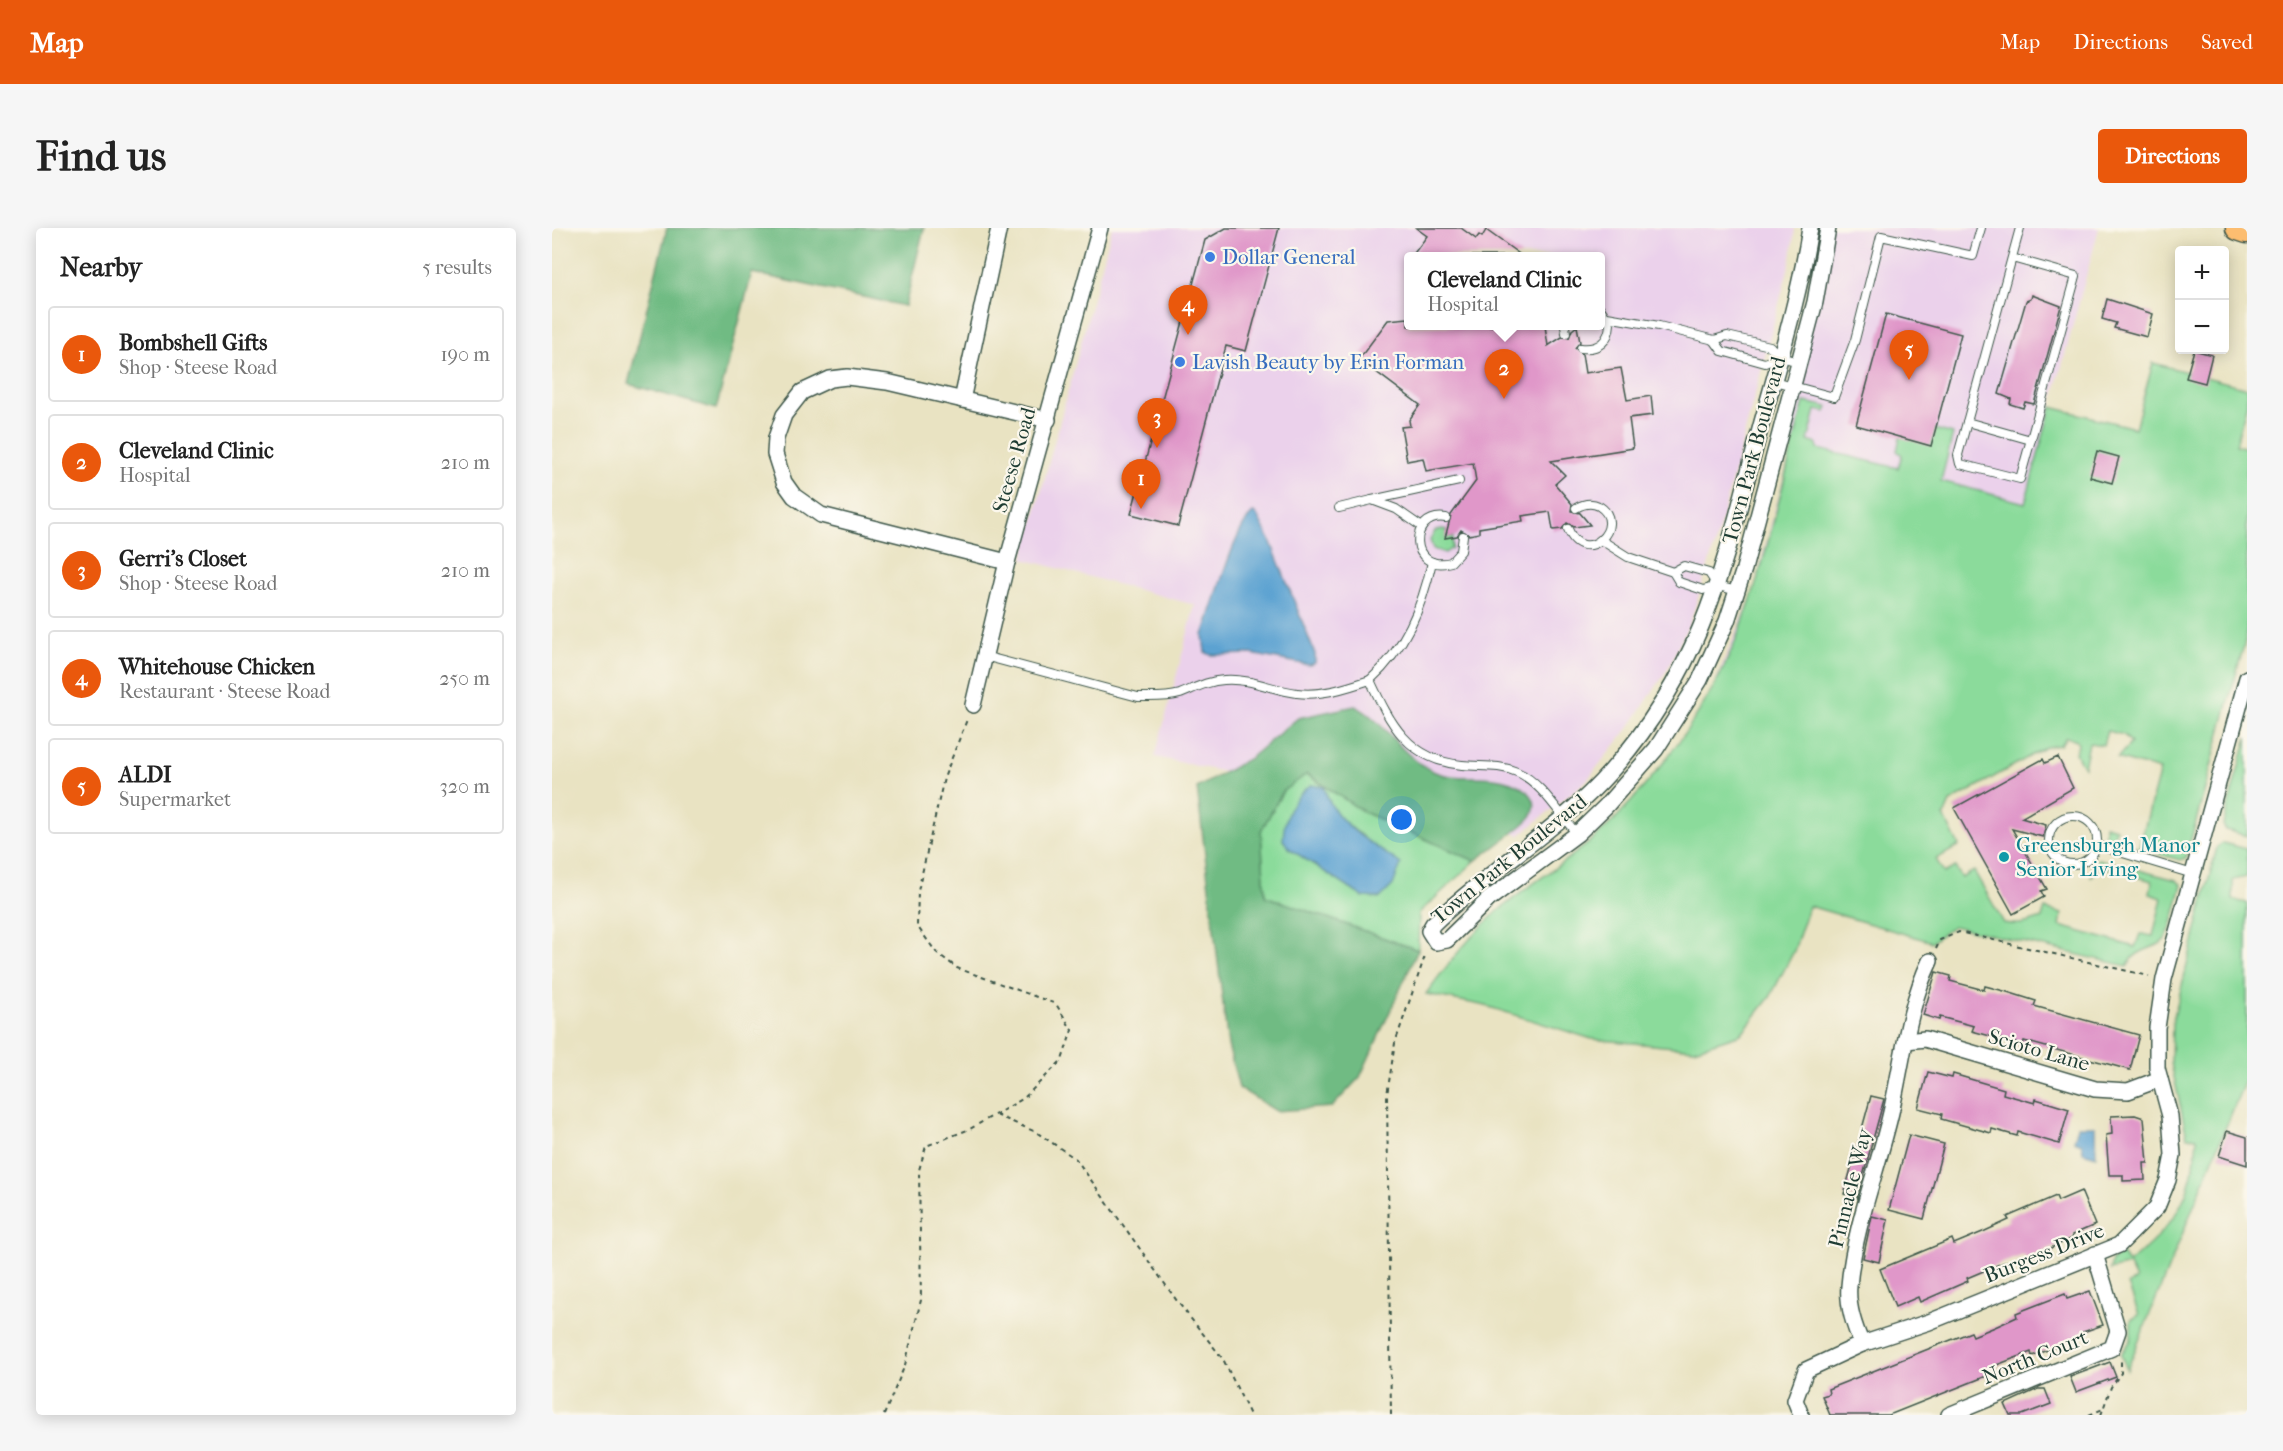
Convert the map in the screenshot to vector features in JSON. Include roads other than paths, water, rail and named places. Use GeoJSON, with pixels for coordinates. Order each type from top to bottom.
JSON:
{"type":"FeatureCollection","features":[{"type":"Feature","properties":{"kind":"main road"},"geometry":{"type":"LineString","coordinates":[[2238,228],[2247,231]]}},
{"type":"Feature","properties":{"kind":"street"},"geometry":{"type":"LineString","coordinates":[[962,400],[999,228]]}},
{"type":"Feature","properties":{"kind":"street","name":"Steese Road"},"geometry":{"type":"LineString","coordinates":[[973,705],[1007,562],[1100,228]]}},
{"type":"Feature","properties":{"kind":"street","name":"Town Park Boulevard"},"geometry":{"type":"LineString","coordinates":[[1810,228],[1804,265],[1718,586],[1696,642],[1660,707],[1612,771],[1563,819],[1489,873],[1445,912],[1430,927],[1432,940],[1444,942],[1495,895],[1577,834],[1625,786],[1674,724],[1707,666],[1737,591],[1800,362],[1815,302],[1828,228]]}},
{"type":"Feature","properties":{"kind":"street"},"geometry":{"type":"LineString","coordinates":[[1007,562],[821,515],[794,496],[778,467],[775,454],[780,422],[792,402],[802,392],[816,384],[846,377],[877,381],[1048,420]]}},
{"type":"Feature","properties":{"kind":"street","name":"Burgess Drive"},"geometry":{"type":"LineString","coordinates":[[1862,1344],[1929,1322],[2119,1245],[2130,1237],[2157,1207],[2168,1180],[2173,1155],[2170,1116],[2157,1068],[2157,1028],[2163,979],[2247,678]]}},
{"type":"Feature","properties":{"kind":"street","name":"Pinnacle Way"},"geometry":{"type":"LineString","coordinates":[[1862,1344],[1853,1322],[1849,1288],[1863,1218],[1892,1108],[1906,1041],[1923,976],[1930,961]]}},
{"type":"Feature","properties":{"kind":"street","name":"Scioto Lane"},"geometry":{"type":"LineString","coordinates":[[1906,1041],[1925,1039],[2095,1089],[2128,1091],[2160,1079]]}},
{"type":"Feature","properties":{"kind":"street","name":"North Court"},"geometry":{"type":"LineString","coordinates":[[1949,1415],[2112,1348],[2118,1331],[2096,1254]]}},
{"type":"Feature","properties":{"kind":"street"},"geometry":{"type":"LineString","coordinates":[[1801,1415],[1795,1400],[1806,1370],[1862,1344]]}},
{"type":"Feature","properties":{"kind":"lane"},"geometry":{"type":"LineString","coordinates":[[1774,381],[1834,397],[1855,340],[1881,236],[1973,256],[1981,228]]}},
{"type":"Feature","properties":{"kind":"lane"},"geometry":{"type":"LineString","coordinates":[[2012,258],[2076,276],[2020,479],[1960,464],[1958,455],[2020,228]]}},
{"type":"Feature","properties":{"kind":"lane"},"geometry":{"type":"LineString","coordinates":[[1581,348],[1596,347],[1607,338],[1610,324],[1605,314]]}},
{"type":"Feature","properties":{"kind":"lane"},"geometry":{"type":"LineString","coordinates":[[1607,316],[1714,340],[1727,336],[1770,346],[1780,357],[1800,362]]}},
{"type":"Feature","properties":{"kind":"lane"},"geometry":{"type":"LineString","coordinates":[[1714,340],[1722,351],[1766,363],[1780,357]]}},
{"type":"Feature","properties":{"kind":"lane"},"geometry":{"type":"LineString","coordinates":[[1967,422],[2031,440]]}},
{"type":"Feature","properties":{"kind":"lane"},"geometry":{"type":"LineString","coordinates":[[1339,508],[1459,481]]}},
{"type":"Feature","properties":{"kind":"lane"},"geometry":{"type":"LineString","coordinates":[[1372,500],[1396,509],[1422,526]]}},
{"type":"Feature","properties":{"kind":"lane"},"geometry":{"type":"LineString","coordinates":[[1568,529],[1570,535],[1581,544],[1594,544],[1601,540],[1608,530],[1609,523],[1604,511],[1592,504],[1576,508]]}},
{"type":"Feature","properties":{"kind":"lane"},"geometry":{"type":"LineString","coordinates":[[1446,519],[1435,518],[1422,526],[1418,540],[1419,548],[1432,562],[1443,564],[1457,557],[1464,543],[1463,536]]}},
{"type":"Feature","properties":{"kind":"lane"},"geometry":{"type":"LineString","coordinates":[[1601,540],[1628,557],[1673,572],[1679,582],[1703,590],[1718,586],[1737,591]]}},
{"type":"Feature","properties":{"kind":"lane"},"geometry":{"type":"LineString","coordinates":[[984,656],[1138,697],[1160,698],[1179,694],[1203,684],[1224,680],[1251,680],[1295,693],[1316,694],[1370,680],[1383,668],[1412,625],[1432,562]]}},
{"type":"Feature","properties":{"kind":"lane"},"geometry":{"type":"LineString","coordinates":[[1673,572],[1684,566],[1709,573],[1718,586]]}},
{"type":"Feature","properties":{"kind":"lane"},"geometry":{"type":"LineString","coordinates":[[1370,680],[1390,723],[1407,742],[1429,757],[1446,763],[1503,767],[1519,772],[1533,783],[1577,834]]}},
{"type":"Feature","properties":{"kind":"lane"},"geometry":{"type":"LineString","coordinates":[[2076,815],[2091,823],[2095,830],[2096,846],[2088,858],[2082,862],[2067,863],[2054,855],[2050,848],[2050,832],[2060,819],[2076,815]]}},
{"type":"Feature","properties":{"kind":"lane"},"geometry":{"type":"LineString","coordinates":[[2096,846],[2193,874]]}},
{"type":"Feature","properties":{"kind":"water"},"geometry":{"type":"Polygon","coordinates":[[[1253,513],[1257,515],[1270,540],[1315,654],[1315,663],[1309,665],[1251,654],[1211,655],[1205,652],[1203,635],[1231,551],[1246,521],[1253,513]]]}},
{"type":"Feature","properties":{"kind":"water"},"geometry":{"type":"Polygon","coordinates":[[[1311,785],[1324,787],[1336,812],[1355,832],[1401,864],[1393,885],[1380,898],[1363,897],[1290,849],[1283,840],[1290,809],[1298,796],[1311,785]]]}},
{"type":"Feature","properties":{"kind":"water"},"geometry":{"type":"Polygon","coordinates":[[[2078,1126],[2095,1126],[2096,1156],[2083,1152],[2082,1144],[2074,1141],[2078,1126]]]}},
{"type":"Feature","properties":{"kind":"place","name":"Dollar General"},"geometry":{"type":"Point","coordinates":[1210,257]}},
{"type":"Feature","properties":{"kind":"place","name":"Whitehouse Chicken"},"geometry":{"type":"Point","coordinates":[1188,335]}},
{"type":"Feature","properties":{"kind":"place","name":"Lavish Beauty by Erin Forman"},"geometry":{"type":"Point","coordinates":[1180,362]}},
{"type":"Feature","properties":{"kind":"place","name":"ALDI"},"geometry":{"type":"Point","coordinates":[1909,380]}},
{"type":"Feature","properties":{"kind":"place","name":"Cleveland Clinic"},"geometry":{"type":"Point","coordinates":[1504,399]}},
{"type":"Feature","properties":{"kind":"place","name":"Gerri's Closet"},"geometry":{"type":"Point","coordinates":[1157,448]}},
{"type":"Feature","properties":{"kind":"place","name":"Bombshell Gifts"},"geometry":{"type":"Point","coordinates":[1141,509]}},
{"type":"Feature","properties":{"kind":"place","name":"Greensburgh Manor Senior Living"},"geometry":{"type":"Point","coordinates":[2004,857]}}]}
